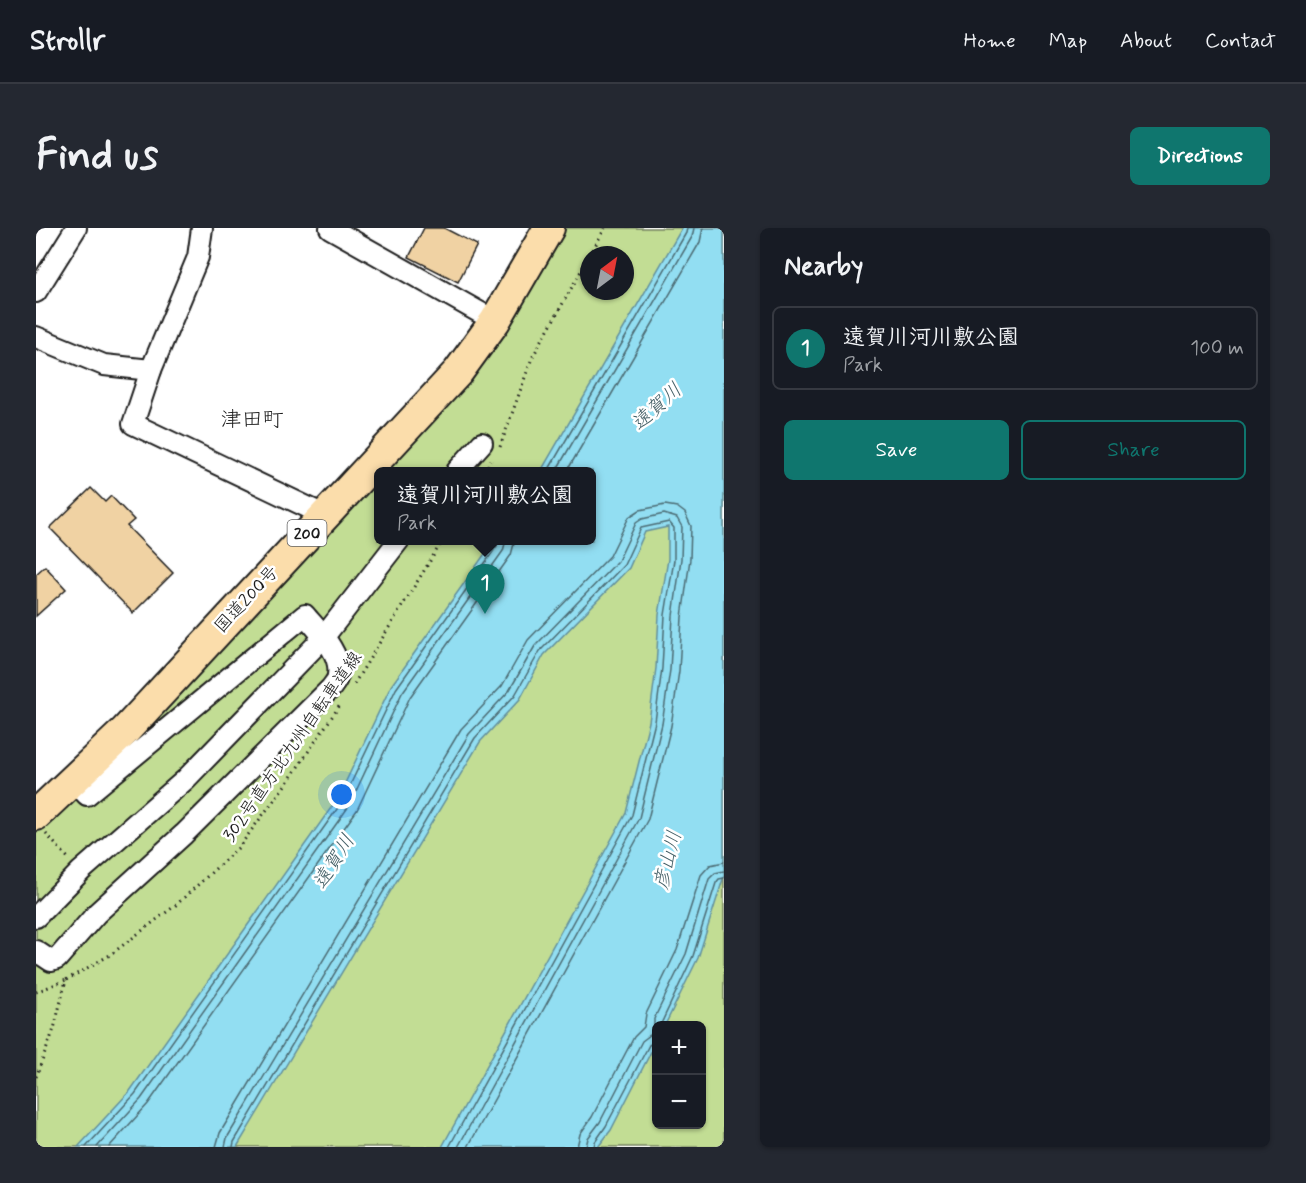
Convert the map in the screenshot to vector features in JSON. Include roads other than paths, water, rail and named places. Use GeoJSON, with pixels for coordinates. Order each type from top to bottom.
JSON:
{"type":"FeatureCollection","features":[{"type":"Feature","properties":{"kind":"highway","name":"国道200号"},"geometry":{"type":"LineString","coordinates":[[40,824],[73,780],[124,731],[458,372],[495,321],[549,228]]}},
{"type":"Feature","properties":{"kind":"street"},"geometry":{"type":"LineString","coordinates":[[36,292],[76,228]]}},
{"type":"Feature","properties":{"kind":"street"},"geometry":{"type":"LineString","coordinates":[[202,228],[198,257],[151,370],[133,424],[324,515]]}},
{"type":"Feature","properties":{"kind":"street"},"geometry":{"type":"LineString","coordinates":[[330,228],[495,321]]}},
{"type":"Feature","properties":{"kind":"street"},"geometry":{"type":"LineString","coordinates":[[36,338],[104,365],[151,370]]}},
{"type":"Feature","properties":{"kind":"street"},"geometry":{"type":"LineString","coordinates":[[461,467],[482,443]]}},
{"type":"Feature","properties":{"kind":"street"},"geometry":{"type":"LineString","coordinates":[[36,917],[81,871],[185,780],[323,638],[395,545]]}},
{"type":"Feature","properties":{"kind":"street"},"geometry":{"type":"LineString","coordinates":[[36,951],[51,961],[57,959],[97,913],[184,834],[331,688],[338,676],[338,663],[333,651],[305,615],[87,795],[73,780]]}},
{"type":"Feature","properties":{"kind":"water"},"geometry":{"type":"Polygon","coordinates":[[[682,228],[724,228],[724,876],[698,958],[667,1021],[652,1021],[652,1050],[611,1130],[598,1147],[442,1147],[626,813],[649,722],[656,668],[659,615],[668,559],[668,527],[645,532],[629,568],[544,655],[520,699],[480,742],[237,1147],[78,1147],[130,1091],[338,798],[391,686],[491,545],[596,545],[596,467],[543,467],[682,228]]]}},
{"type":"Feature","properties":{"kind":"place","name":"遠賀川河川敷公園"},"geometry":{"type":"Point","coordinates":[485,614]}},
{"type":"Feature","properties":{"kind":"district","name":"津田町"},"geometry":{"type":"Point","coordinates":[252,419]}},
{"type":"Feature","properties":{"kind":"water label","name":"遠賀川"},"geometry":{"type":"Point","coordinates":[656,406]}},
{"type":"Feature","properties":{"kind":"water label","name":"彦山川"},"geometry":{"type":"Point","coordinates":[667,860]}},
{"type":"Feature","properties":{"kind":"water label","name":"遠賀川"},"geometry":{"type":"Point","coordinates":[333,861]}}]}
